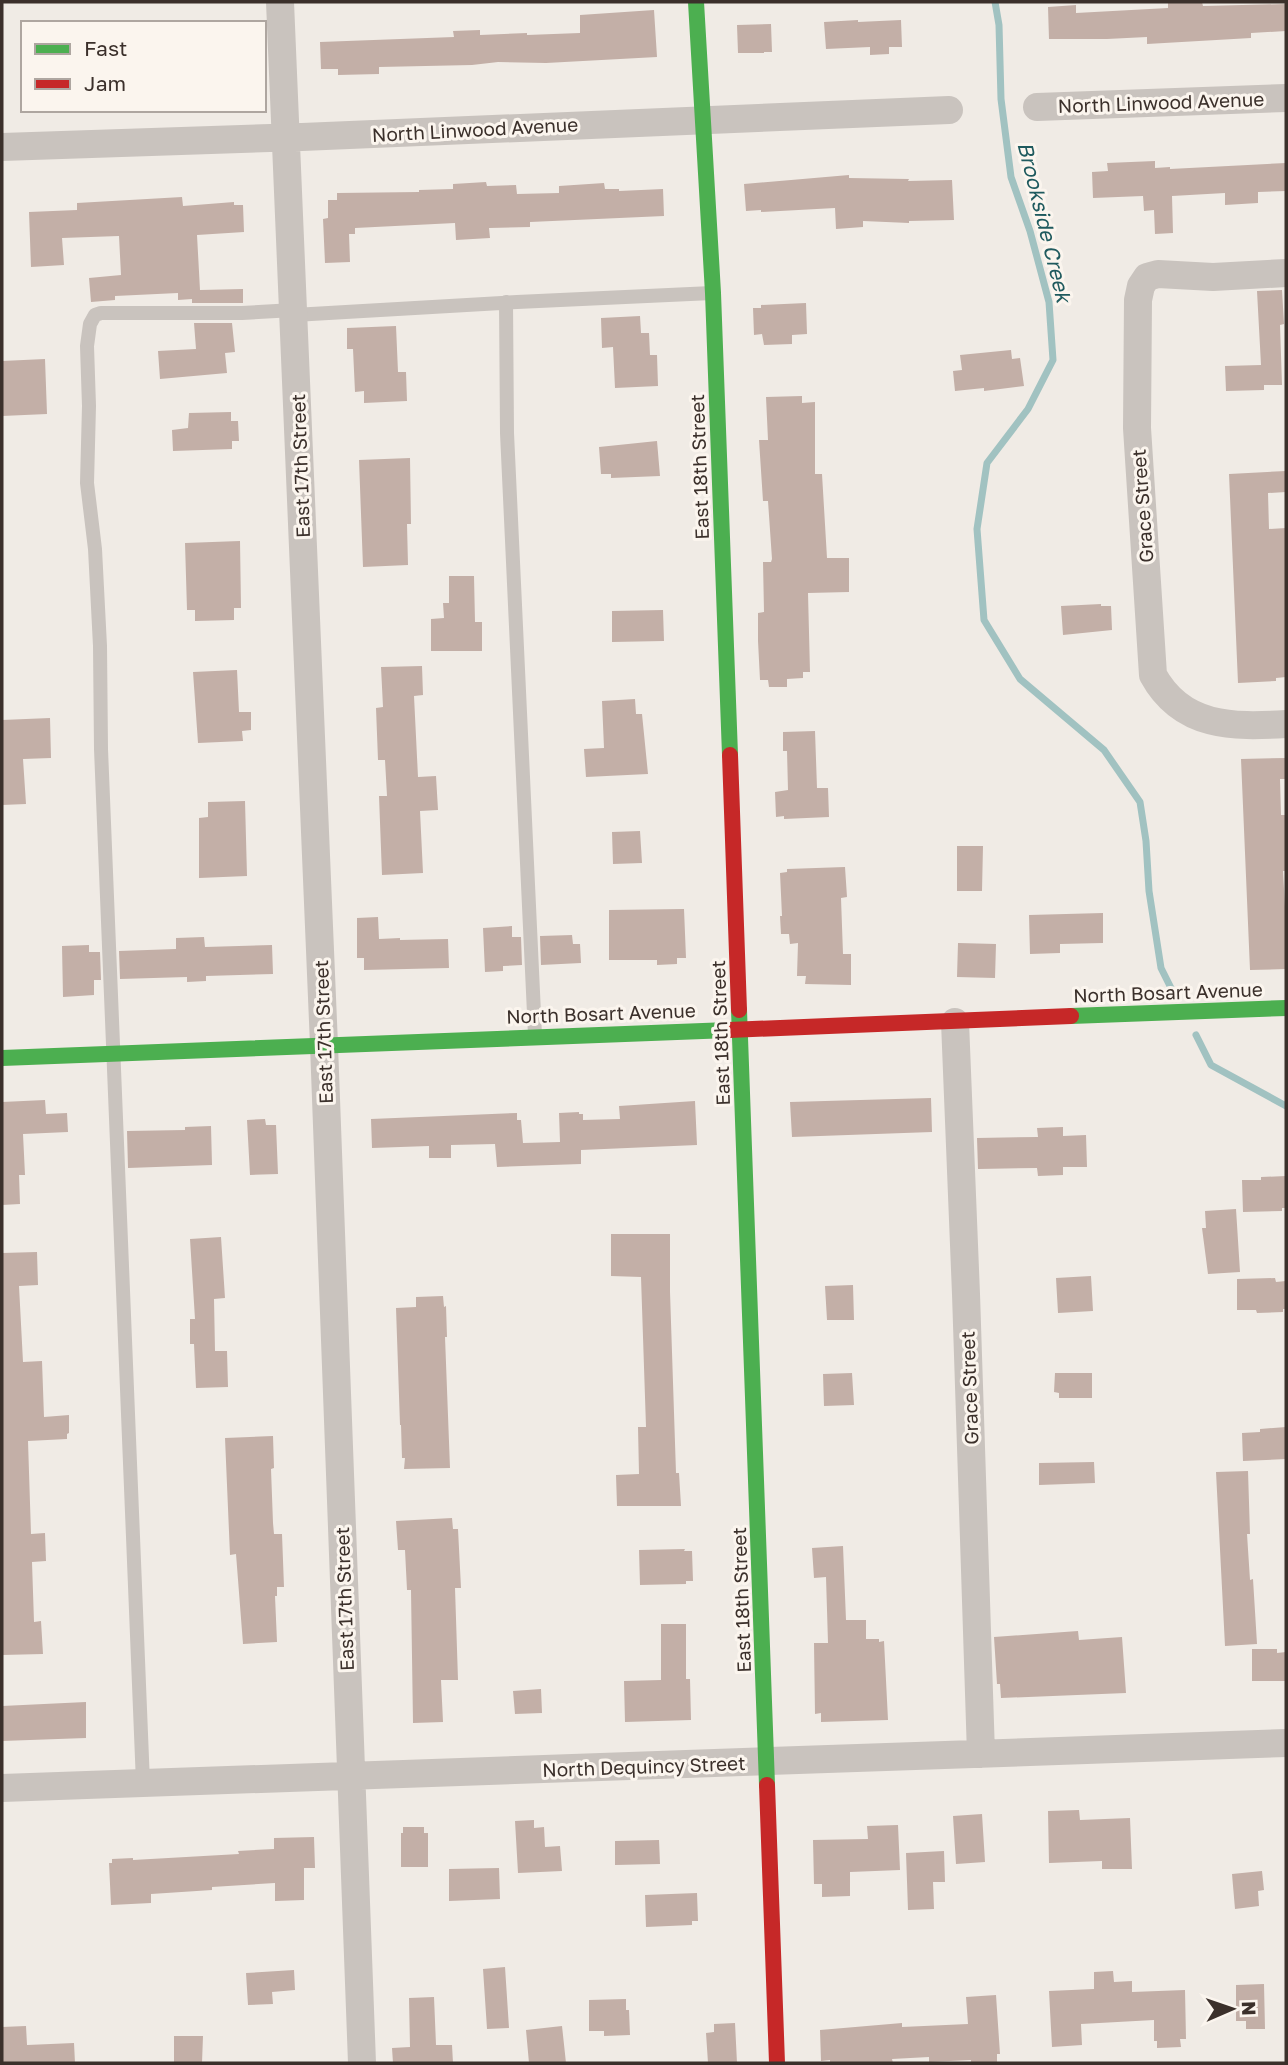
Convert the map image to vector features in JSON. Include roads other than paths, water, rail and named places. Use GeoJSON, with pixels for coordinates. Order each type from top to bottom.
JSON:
{"type":"FeatureCollection","features":[{"type":"Feature","properties":{"kind":"street","name":"East 17th Street"},"geometry":{"type":"LineString","coordinates":[[280,2],[324,1045],[362,2063]]}},
{"type":"Feature","properties":{"kind":"street","name":"East 18th Street"},"geometry":{"type":"LineString","coordinates":[[696,2],[713,293],[777,2063]]}},
{"type":"Feature","properties":{"kind":"street","name":"North Linwood Avenue"},"geometry":{"type":"LineString","coordinates":[[1037,107],[1286,97]]}},
{"type":"Feature","properties":{"kind":"street","name":"North Linwood Avenue"},"geometry":{"type":"LineString","coordinates":[[2,147],[949,110]]}},
{"type":"Feature","properties":{"kind":"street","name":"Grace Street"},"geometry":{"type":"LineString","coordinates":[[1286,273],[1213,276],[1158,274],[1147,277],[1141,285],[1138,300],[1137,428],[1153,675],[1175,704],[1198,717],[1222,724],[1247,726],[1286,724]]}},
{"type":"Feature","properties":{"kind":"street","name":"North Bosart Avenue"},"geometry":{"type":"LineString","coordinates":[[2,1058],[1286,1008]]}},
{"type":"Feature","properties":{"kind":"street","name":"Grace Street"},"geometry":{"type":"LineString","coordinates":[[955,1022],[982,1754]]}},
{"type":"Feature","properties":{"kind":"street","name":"North Dequincy Street"},"geometry":{"type":"LineString","coordinates":[[2,1788],[1286,1743]]}},
{"type":"Feature","properties":{"kind":"lane"},"geometry":{"type":"LineString","coordinates":[[143,1783],[101,749],[100,646],[95,550],[87,483],[87,346],[90,324],[95,315],[101,313],[294,313],[713,293]]}},
{"type":"Feature","properties":{"kind":"lane"},"geometry":{"type":"LineString","coordinates":[[506,302],[507,433],[535,1036]]}},
{"type":"Feature","properties":{"kind":"waterway","name":"Brookside Creek"},"geometry":{"type":"LineString","coordinates":[[995,2],[999,25],[1001,99],[1011,177],[1030,231],[1049,302],[1053,360],[1028,409],[987,463],[977,529],[984,620],[1020,679],[1104,750],[1140,802],[1149,891],[1161,968],[1174,994]]}},
{"type":"Feature","properties":{"kind":"waterway","name":"Brookside Creek"},"geometry":{"type":"LineString","coordinates":[[1196,1035],[1211,1065],[1286,1106]]}}]}
